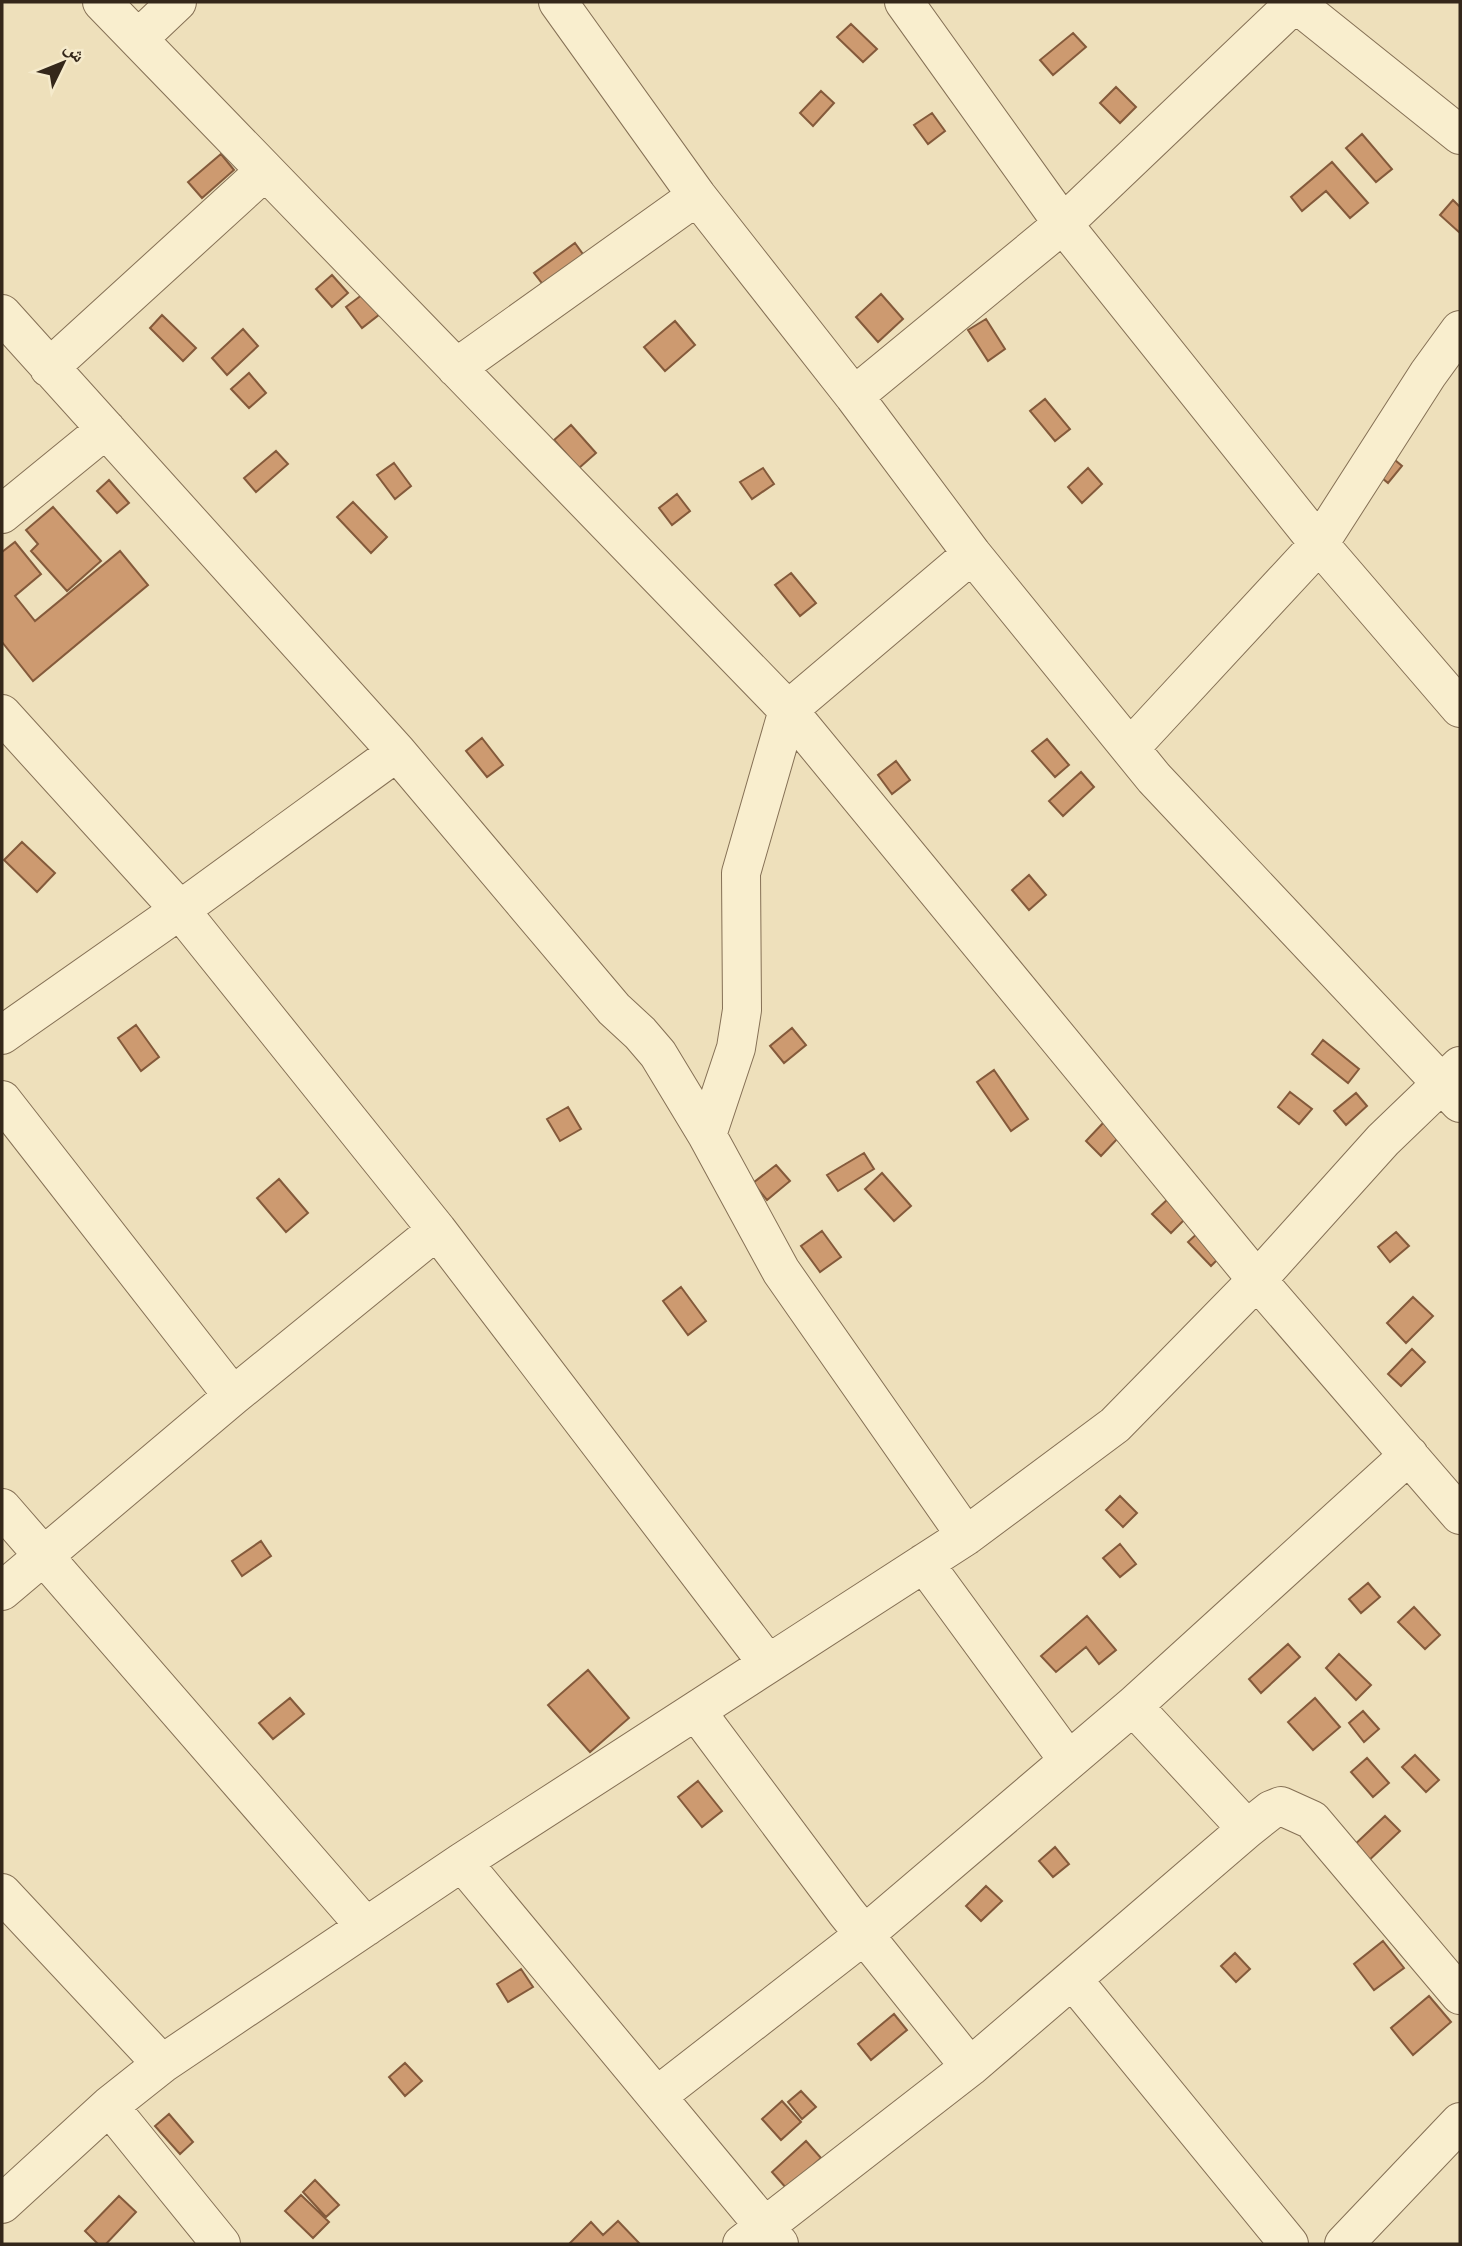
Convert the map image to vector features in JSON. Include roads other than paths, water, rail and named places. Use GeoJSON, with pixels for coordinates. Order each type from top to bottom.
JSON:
{"type":"FeatureCollection","features":[{"type":"Feature","properties":{"kind":"street"},"geometry":{"type":"LineString","coordinates":[[102,2],[788,710],[1257,1280],[1460,1515]]}},
{"type":"Feature","properties":{"kind":"street"},"geometry":{"type":"LineString","coordinates":[[138,39],[177,2]]}},
{"type":"Feature","properties":{"kind":"street"},"geometry":{"type":"LineString","coordinates":[[2,2204],[108,2106],[162,2064],[462,1862],[966,1536],[1115,1425],[1257,1280],[1383,1140],[1454,1084],[1154,778],[972,554],[854,396],[697,197],[558,2]]}},
{"type":"Feature","properties":{"kind":"street"},"geometry":{"type":"LineString","coordinates":[[904,2],[1063,224],[1319,544],[1460,708]]}},
{"type":"Feature","properties":{"kind":"street"},"geometry":{"type":"LineString","coordinates":[[854,396],[1063,224],[1295,2],[1460,135]]}},
{"type":"Feature","properties":{"kind":"street"},"geometry":{"type":"LineString","coordinates":[[49,368],[265,171]]}},
{"type":"Feature","properties":{"kind":"street"},"geometry":{"type":"LineString","coordinates":[[456,368],[697,197]]}},
{"type":"Feature","properties":{"kind":"street"},"geometry":{"type":"LineString","coordinates":[[2,314],[397,752],[614,1009],[640,1033],[657,1054],[707,1135],[781,1271],[966,1536]]}},
{"type":"Feature","properties":{"kind":"street"},"geometry":{"type":"LineString","coordinates":[[1130,748],[1319,544],[1460,330]]}},
{"type":"Feature","properties":{"kind":"street"},"geometry":{"type":"LineString","coordinates":[[2,514],[106,429]]}},
{"type":"Feature","properties":{"kind":"street"},"geometry":{"type":"LineString","coordinates":[[707,1135],[736,1048],[742,1010],[741,873],[788,710],[972,554]]}},
{"type":"Feature","properties":{"kind":"street"},"geometry":{"type":"LineString","coordinates":[[2,714],[180,910],[437,1230],[768,1664]]}},
{"type":"Feature","properties":{"kind":"street"},"geometry":{"type":"LineString","coordinates":[[2,1035],[397,752]]}},
{"type":"Feature","properties":{"kind":"street"},"geometry":{"type":"LineString","coordinates":[[2,1100],[233,1396]]}},
{"type":"Feature","properties":{"kind":"street"},"geometry":{"type":"LineString","coordinates":[[2,1591],[233,1396],[437,1230]]}},
{"type":"Feature","properties":{"kind":"street"},"geometry":{"type":"LineString","coordinates":[[657,2096],[864,1935],[1133,1706],[1409,1455]]}},
{"type":"Feature","properties":{"kind":"street"},"geometry":{"type":"LineString","coordinates":[[2,1508],[366,1927]]}},
{"type":"Feature","properties":{"kind":"street"},"geometry":{"type":"LineString","coordinates":[[924,1563],[1068,1760]]}},
{"type":"Feature","properties":{"kind":"street"},"geometry":{"type":"LineString","coordinates":[[1133,1706],[1247,1829]]}},
{"type":"Feature","properties":{"kind":"street"},"geometry":{"type":"LineString","coordinates":[[696,1712],[864,1935],[970,2067]]}},
{"type":"Feature","properties":{"kind":"street"},"geometry":{"type":"LineString","coordinates":[[462,1862],[657,2096],[762,2238],[970,2067],[1247,1829],[1280,1806],[1312,1820],[1460,1994]]}},
{"type":"Feature","properties":{"kind":"street"},"geometry":{"type":"LineString","coordinates":[[2,1893],[162,2064]]}},
{"type":"Feature","properties":{"kind":"street"},"geometry":{"type":"LineString","coordinates":[[1073,1980],[1290,2244]]}},
{"type":"Feature","properties":{"kind":"street"},"geometry":{"type":"LineString","coordinates":[[108,2106],[221,2244]]}},
{"type":"Feature","properties":{"kind":"street"},"geometry":{"type":"LineString","coordinates":[[1344,2244],[1460,2122]]}}]}
